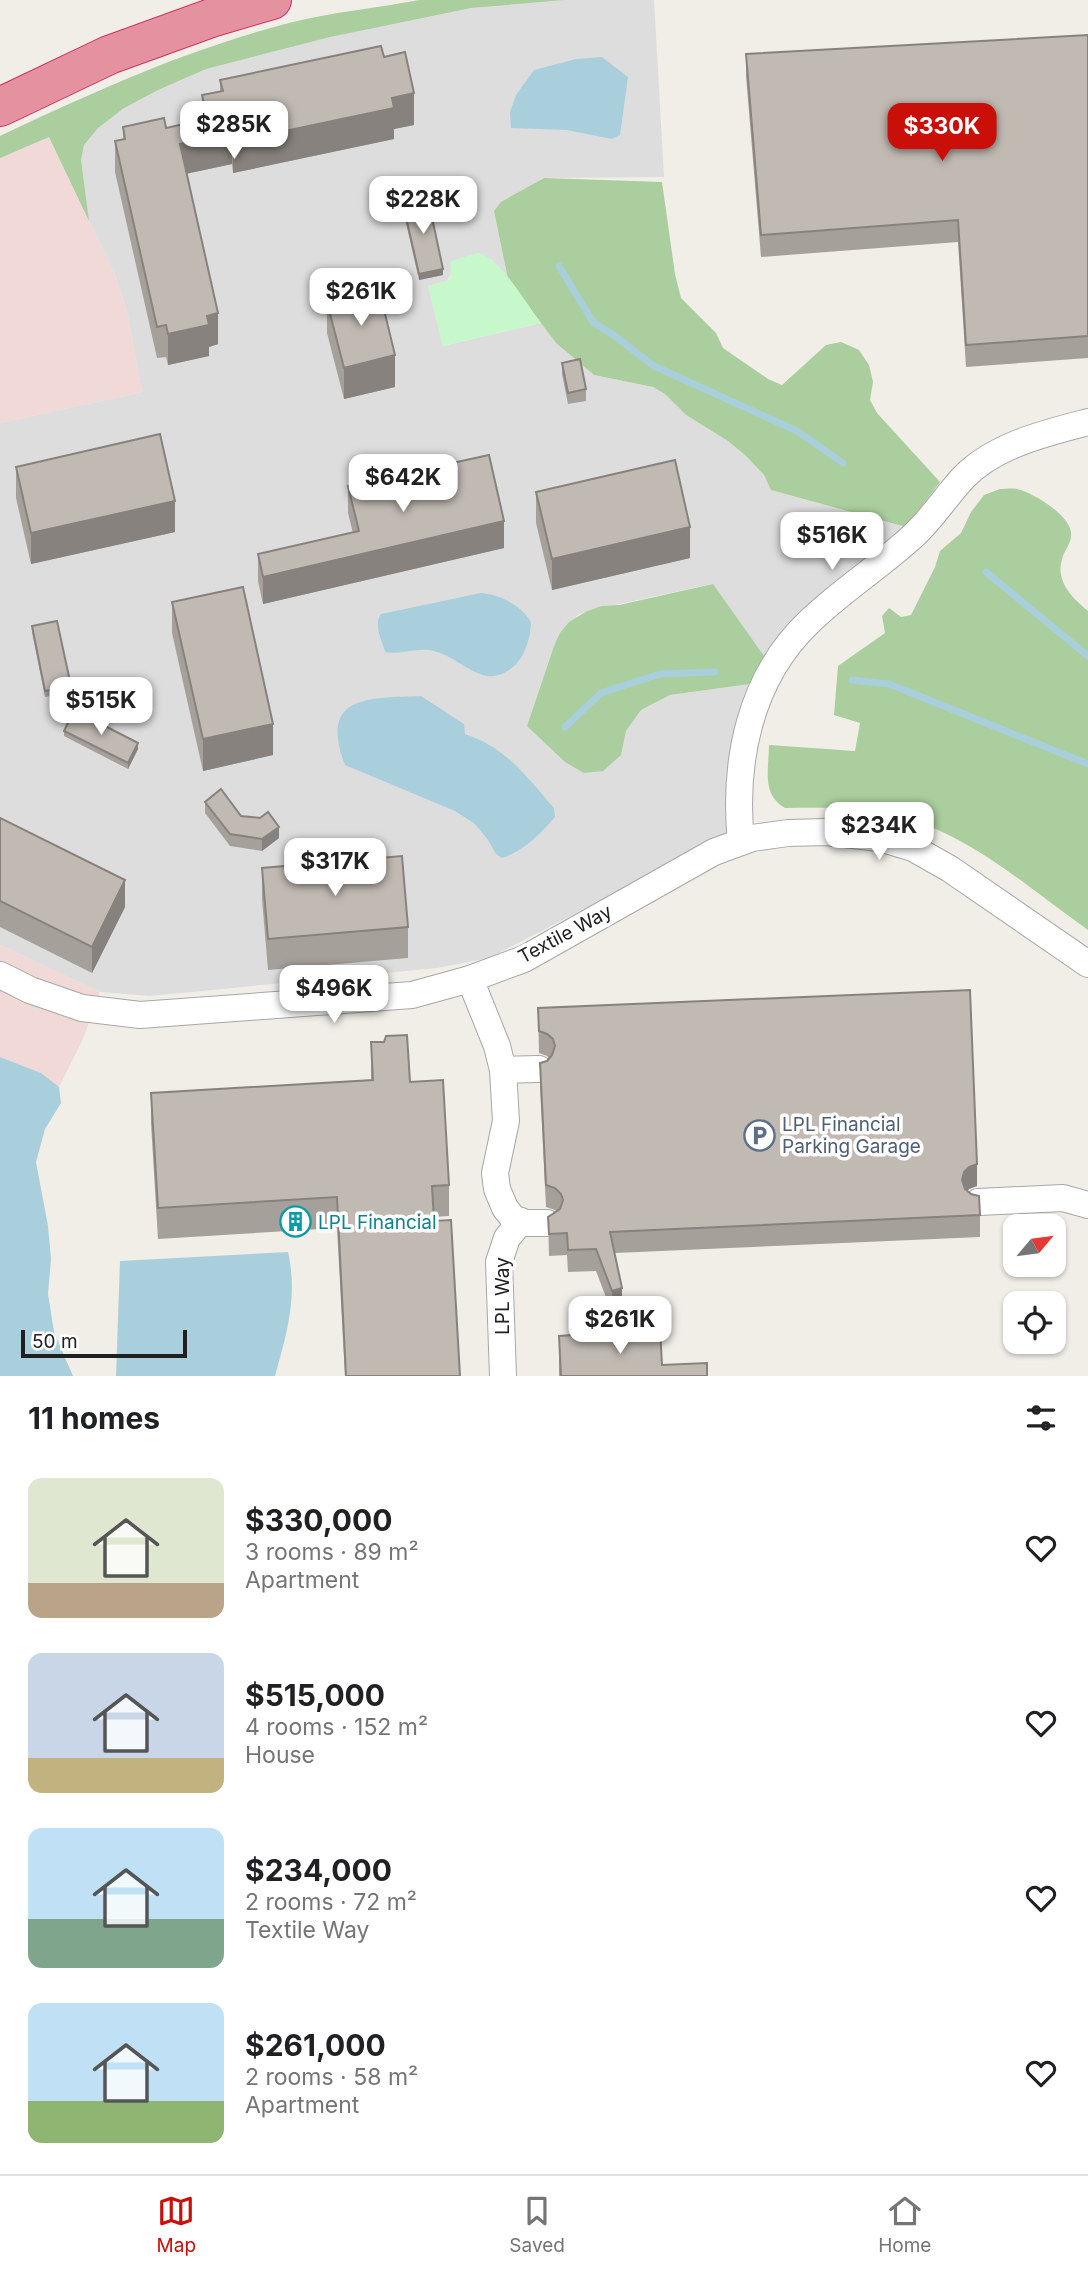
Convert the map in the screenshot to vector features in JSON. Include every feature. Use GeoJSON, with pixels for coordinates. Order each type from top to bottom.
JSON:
{"type":"FeatureCollection","features":[{"type":"Feature","properties":{"kind":"highway"},"geometry":{"type":"LineString","coordinates":[[0,107],[110,55],[214,17],[272,0]]}},
{"type":"Feature","properties":{"kind":"street"},"geometry":{"type":"LineString","coordinates":[[741,842],[740,775],[743,747],[751,717],[763,685],[786,649],[808,622],[931,519],[977,464],[1026,441],[1088,422]]}},
{"type":"Feature","properties":{"kind":"street","name":"Textile Way"},"geometry":{"type":"LineString","coordinates":[[0,975],[30,990],[82,1008],[140,1015],[412,995],[470,979],[524,959],[714,852],[741,842],[788,833],[826,832],[880,838],[912,848],[950,869],[1088,964]]}},
{"type":"Feature","properties":{"kind":"street"},"geometry":{"type":"LineString","coordinates":[[470,979],[497,1046],[503,1070],[506,1121],[495,1173],[497,1189],[505,1208],[513,1218],[521,1222],[547,1223]]}},
{"type":"Feature","properties":{"kind":"street"},"geometry":{"type":"LineString","coordinates":[[503,1070],[539,1069]]}},
{"type":"Feature","properties":{"kind":"street"},"geometry":{"type":"LineString","coordinates":[[978,1202],[1063,1198],[1088,1205]]}},
{"type":"Feature","properties":{"kind":"street","name":"LPL Way"},"geometry":{"type":"LineString","coordinates":[[503,1376],[499,1262],[507,1237],[521,1222]]}},
{"type":"Feature","properties":{"kind":"shaded area"},"geometry":{"type":"Polygon","coordinates":[[[420,0],[654,0],[664,177],[543,178],[494,211],[508,279],[491,259],[452,272],[447,281],[428,286],[443,346],[541,323],[556,343],[594,375],[653,387],[665,394],[686,415],[728,441],[746,456],[764,475],[771,490],[906,527],[799,613],[764,656],[712,584],[587,611],[578,615],[554,646],[527,726],[541,737],[621,755],[626,731],[641,710],[670,695],[750,684],[744,712],[731,836],[718,840],[489,958],[437,968],[150,996],[100,992],[0,945],[0,423],[142,392],[127,311],[116,277],[39,117],[167,62],[290,23],[420,0]]]}},
{"type":"Feature","properties":{"kind":"shaded area"},"geometry":{"type":"Polygon","coordinates":[[[39,117],[116,277],[127,311],[142,392],[0,423],[0,136],[39,117]]]}},
{"type":"Feature","properties":{"kind":"shaded area"},"geometry":{"type":"Polygon","coordinates":[[[0,945],[100,992],[83,1039],[59,1087],[41,1073],[0,1057],[0,945]]]}},
{"type":"Feature","properties":{"kind":"green space"},"geometry":{"type":"Polygon","coordinates":[[[420,0],[564,0],[471,8],[330,37],[206,69],[158,90],[124,108],[98,128],[84,145],[81,160],[89,221],[49,137],[0,158],[0,136],[106,88],[214,45],[305,19],[420,0]]]}},
{"type":"Feature","properties":{"kind":"green space"},"geometry":{"type":"Polygon","coordinates":[[[544,178],[662,182],[681,298],[716,333],[723,348],[768,379],[782,385],[826,345],[841,342],[859,350],[869,365],[873,382],[870,400],[877,413],[940,482],[906,527],[771,490],[764,475],[746,456],[728,441],[686,415],[665,394],[653,387],[594,375],[556,343],[508,279],[494,211],[501,202],[544,178]]]}},
{"type":"Feature","properties":{"kind":"green space"},"geometry":{"type":"Polygon","coordinates":[[[478,253],[504,272],[541,323],[443,346],[428,286],[450,278],[451,261],[478,253]]]}},
{"type":"Feature","properties":{"kind":"green space"},"geometry":{"type":"Polygon","coordinates":[[[1000,489],[1017,489],[1032,495],[1051,506],[1066,521],[1071,536],[1061,565],[1062,580],[1070,594],[1088,611],[1088,930],[1000,865],[928,826],[873,811],[785,808],[772,796],[769,788],[769,745],[855,751],[860,723],[834,715],[838,666],[885,633],[882,616],[889,608],[901,617],[911,615],[940,551],[961,533],[971,512],[984,495],[1000,489]]]}},
{"type":"Feature","properties":{"kind":"green space"},"geometry":{"type":"Polygon","coordinates":[[[713,584],[764,656],[750,684],[670,695],[641,710],[626,731],[621,755],[603,771],[584,773],[565,762],[527,726],[554,646],[569,622],[602,606],[619,605],[713,584]]]}},
{"type":"Feature","properties":{"kind":"water"},"geometry":{"type":"Polygon","coordinates":[[[602,57],[628,77],[620,135],[612,139],[567,130],[511,128],[510,112],[516,95],[534,70],[576,59],[602,57]]]}},
{"type":"Feature","properties":{"kind":"water"},"geometry":{"type":"Polygon","coordinates":[[[481,593],[509,602],[522,610],[531,622],[523,654],[517,663],[505,672],[494,676],[484,675],[441,653],[429,650],[385,652],[378,628],[381,614],[481,593]]]}},
{"type":"Feature","properties":{"kind":"water"},"geometry":{"type":"Polygon","coordinates":[[[421,696],[464,724],[465,734],[493,747],[515,764],[554,808],[555,817],[537,836],[510,855],[502,858],[496,854],[475,824],[455,811],[345,765],[338,742],[338,725],[343,713],[353,705],[367,700],[421,696]]]}},
{"type":"Feature","properties":{"kind":"water"},"geometry":{"type":"Polygon","coordinates":[[[0,1057],[41,1073],[59,1087],[61,1103],[45,1129],[36,1162],[48,1226],[51,1259],[48,1294],[54,1332],[73,1376],[0,1376],[0,1057]]]}},
{"type":"Feature","properties":{"kind":"water"},"geometry":{"type":"Polygon","coordinates":[[[288,1252],[291,1299],[287,1329],[275,1376],[116,1376],[120,1261],[288,1252]]]}},
{"type":"Feature","properties":{"kind":"building"},"geometry":{"type":"Polygon","coordinates":[[[1088,35],[1088,336],[966,345],[958,220],[761,235],[746,54],[1088,35]]]}},
{"type":"Feature","properties":{"kind":"building"},"geometry":{"type":"Polygon","coordinates":[[[381,46],[384,57],[405,52],[414,93],[392,98],[394,108],[233,142],[232,133],[180,144],[218,313],[207,316],[209,325],[168,334],[166,325],[157,327],[115,141],[125,139],[123,127],[164,118],[166,128],[207,119],[202,95],[223,91],[220,80],[381,46]]]}},
{"type":"Feature","properties":{"kind":"building"},"geometry":{"type":"Polygon","coordinates":[[[428,199],[443,269],[419,274],[403,204],[428,199]]]}},
{"type":"Feature","properties":{"kind":"building"},"geometry":{"type":"Polygon","coordinates":[[[379,289],[395,355],[344,368],[327,302],[379,289]]]}},
{"type":"Feature","properties":{"kind":"building"},"geometry":{"type":"Polygon","coordinates":[[[580,359],[586,389],[568,393],[562,363],[580,359]]]}},
{"type":"Feature","properties":{"kind":"building"},"geometry":{"type":"Polygon","coordinates":[[[160,434],[175,501],[31,533],[16,467],[160,434]]]}},
{"type":"Feature","properties":{"kind":"building"},"geometry":{"type":"Polygon","coordinates":[[[489,455],[504,521],[263,577],[258,554],[359,531],[348,486],[489,455]]]}},
{"type":"Feature","properties":{"kind":"building"},"geometry":{"type":"Polygon","coordinates":[[[675,460],[690,527],[552,559],[536,492],[675,460]]]}},
{"type":"Feature","properties":{"kind":"building"},"geometry":{"type":"Polygon","coordinates":[[[243,587],[273,724],[203,739],[172,602],[243,587]]]}},
{"type":"Feature","properties":{"kind":"building"},"geometry":{"type":"Polygon","coordinates":[[[57,621],[71,686],[45,691],[32,626],[57,621]]]}},
{"type":"Feature","properties":{"kind":"building"},"geometry":{"type":"Polygon","coordinates":[[[74,710],[138,743],[128,763],[64,731],[74,710]]]}},
{"type":"Feature","properties":{"kind":"building"},"geometry":{"type":"Polygon","coordinates":[[[221,789],[241,816],[260,818],[268,812],[279,827],[262,839],[230,834],[205,802],[221,789]]]}},
{"type":"Feature","properties":{"kind":"building"},"geometry":{"type":"Polygon","coordinates":[[[0,818],[125,880],[92,947],[0,901],[0,818]]]}},
{"type":"Feature","properties":{"kind":"building"},"geometry":{"type":"Polygon","coordinates":[[[402,856],[408,927],[268,939],[262,868],[402,856]]]}},
{"type":"Feature","properties":{"kind":"building","name":"LPL Financial Parking Garage"},"geometry":{"type":"Polygon","coordinates":[[[970,990],[977,1164],[964,1172],[962,1180],[965,1189],[979,1196],[980,1215],[610,1232],[622,1288],[612,1291],[596,1249],[568,1250],[567,1233],[549,1234],[548,1217],[560,1209],[563,1200],[555,1188],[546,1185],[540,1063],[547,1061],[555,1046],[553,1039],[539,1031],[538,1008],[970,990]]]}},
{"type":"Feature","properties":{"kind":"building","name":"LPL Financial"},"geometry":{"type":"Polygon","coordinates":[[[407,1035],[410,1082],[443,1080],[449,1185],[432,1186],[434,1221],[451,1220],[460,1376],[346,1376],[337,1197],[158,1208],[151,1093],[373,1080],[371,1042],[384,1042],[386,1036],[407,1035]]]}},
{"type":"Feature","properties":{"kind":"building"},"geometry":{"type":"Polygon","coordinates":[[[660,1329],[662,1365],[707,1363],[707,1376],[561,1376],[559,1336],[660,1329]]]}},
{"type":"Feature","properties":{"kind":"waterway"},"geometry":{"type":"LineString","coordinates":[[559,266],[593,322],[654,366],[797,431],[843,463]]}},
{"type":"Feature","properties":{"kind":"waterway"},"geometry":{"type":"LineString","coordinates":[[986,572],[1088,656]]}},
{"type":"Feature","properties":{"kind":"waterway"},"geometry":{"type":"LineString","coordinates":[[565,727],[601,693],[660,674],[715,672]]}},
{"type":"Feature","properties":{"kind":"waterway"},"geometry":{"type":"LineString","coordinates":[[852,680],[889,684],[1088,764]]}},
{"type":"Feature","properties":{"kind":"place","name":"LPL Financial Parking Garage"},"geometry":{"type":"Point","coordinates":[759,1135]}},
{"type":"Feature","properties":{"kind":"place","name":"LPL Financial"},"geometry":{"type":"Point","coordinates":[295,1222]}}]}
